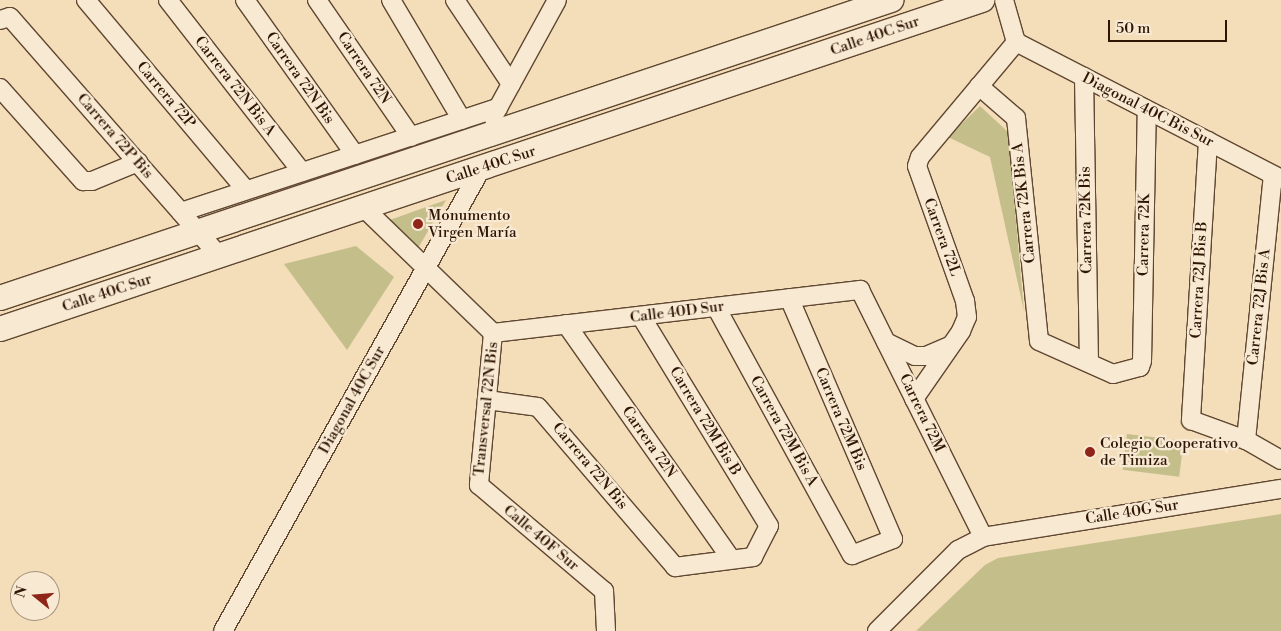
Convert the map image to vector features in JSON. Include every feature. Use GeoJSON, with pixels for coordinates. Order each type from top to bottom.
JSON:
{"type":"FeatureCollection","features":[{"type":"Feature","properties":{"kind":"street","name":"Carrera 72P"},"geometry":{"type":"LineString","coordinates":[[86,0],[246,190]]}},
{"type":"Feature","properties":{"kind":"street","name":"Carrera 72N Bis A"},"geometry":{"type":"LineString","coordinates":[[168,0],[302,172]]}},
{"type":"Feature","properties":{"kind":"street","name":"Carrera 72N Bis"},"geometry":{"type":"LineString","coordinates":[[245,0],[355,155]]}},
{"type":"Feature","properties":{"kind":"street","name":"Carrera 72N"},"geometry":{"type":"LineString","coordinates":[[317,0],[410,137]]}},
{"type":"Feature","properties":{"kind":"street"},"geometry":{"type":"LineString","coordinates":[[391,0],[462,120]]}},
{"type":"Feature","properties":{"kind":"street"},"geometry":{"type":"LineString","coordinates":[[455,0],[511,84]]}},
{"type":"Feature","properties":{"kind":"street"},"geometry":{"type":"LineString","coordinates":[[482,137],[557,0]]}},
{"type":"Feature","properties":{"kind":"street","name":"Calle 40C Sur"},"geometry":{"type":"LineString","coordinates":[[0,298],[891,0]]}},
{"type":"Feature","properties":{"kind":"street","name":"Calle 40C Sur"},"geometry":{"type":"LineString","coordinates":[[0,329],[982,0]]}},
{"type":"Feature","properties":{"kind":"street"},"geometry":{"type":"LineString","coordinates":[[979,86],[1016,42],[1004,0]]}},
{"type":"Feature","properties":{"kind":"street","name":"Carrera 72P Bis"},"geometry":{"type":"LineString","coordinates":[[5,18],[138,162],[219,256]]}},
{"type":"Feature","properties":{"kind":"street","name":"Diagonal 40C Bis Sur"},"geometry":{"type":"LineString","coordinates":[[1016,42],[1277,177]]}},
{"type":"Feature","properties":{"kind":"street","name":"Carrera 72K Bis"},"geometry":{"type":"LineString","coordinates":[[1084,77],[1089,362]]}},
{"type":"Feature","properties":{"kind":"street","name":"Carrera 72L"},"geometry":{"type":"LineString","coordinates":[[952,344],[966,317],[965,301],[918,174],[920,158],[979,86]]}},
{"type":"Feature","properties":{"kind":"street","name":"Carrera 72K Bis A"},"geometry":{"type":"LineString","coordinates":[[979,86],[1016,118],[1038,337],[1041,344],[1089,362]]}},
{"type":"Feature","properties":{"kind":"street"},"geometry":{"type":"LineString","coordinates":[[0,88],[83,181],[92,181],[138,162]]}},
{"type":"Feature","properties":{"kind":"street"},"geometry":{"type":"LineString","coordinates":[[590,101],[600,129]]}},
{"type":"Feature","properties":{"kind":"street"},"geometry":{"type":"LineString","coordinates":[[181,212],[498,108]]}},
{"type":"Feature","properties":{"kind":"street","name":"Carrera 72K"},"geometry":{"type":"LineString","coordinates":[[1089,362],[1113,374],[1140,366],[1142,362],[1147,110]]}},
{"type":"Feature","properties":{"kind":"street","name":"Carrera 72J Bis B"},"geometry":{"type":"LineString","coordinates":[[1208,141],[1191,420],[1246,440]]}},
{"type":"Feature","properties":{"kind":"street","name":"Diagonal 40C Sur"},"geometry":{"type":"LineString","coordinates":[[223,631],[481,169]]}},
{"type":"Feature","properties":{"kind":"street","name":"Carrera 72J Bis A"},"geometry":{"type":"LineString","coordinates":[[1246,440],[1277,177]]}},
{"type":"Feature","properties":{"kind":"street"},"geometry":{"type":"LineString","coordinates":[[364,208],[494,333]]}},
{"type":"Feature","properties":{"kind":"street","name":"Calle 40D Sur"},"geometry":{"type":"LineString","coordinates":[[494,333],[860,290]]}},
{"type":"Feature","properties":{"kind":"street","name":"Carrera 72M"},"geometry":{"type":"LineString","coordinates":[[860,290],[983,536]]}},
{"type":"Feature","properties":{"kind":"street","name":"Carrera 72M Bis"},"geometry":{"type":"LineString","coordinates":[[789,298],[893,539],[852,555]]}},
{"type":"Feature","properties":{"kind":"street","name":"Carrera 72M Bis A"},"geometry":{"type":"LineString","coordinates":[[716,307],[852,555]]}},
{"type":"Feature","properties":{"kind":"street","name":"Carrera 72M Bis B"},"geometry":{"type":"LineString","coordinates":[[642,316],[769,526],[753,557],[731,560]]}},
{"type":"Feature","properties":{"kind":"street","name":"Carrera 72N"},"geometry":{"type":"LineString","coordinates":[[566,324],[731,560]]}},
{"type":"Feature","properties":{"kind":"street","name":"Transversal 72N Bis"},"geometry":{"type":"LineString","coordinates":[[479,485],[494,333]]}},
{"type":"Feature","properties":{"kind":"street"},"geometry":{"type":"LineString","coordinates":[[886,342],[915,356],[926,356],[952,344]]}},
{"type":"Feature","properties":{"kind":"street"},"geometry":{"type":"LineString","coordinates":[[914,399],[952,344]]}},
{"type":"Feature","properties":{"kind":"street","name":"Carrera 72N Bis"},"geometry":{"type":"LineString","coordinates":[[487,400],[538,407],[674,567],[731,560]]}},
{"type":"Feature","properties":{"kind":"street"},"geometry":{"type":"LineString","coordinates":[[1246,440],[1281,460]]}},
{"type":"Feature","properties":{"kind":"street","name":"Calle 40F Sur"},"geometry":{"type":"LineString","coordinates":[[479,485],[604,591],[606,631]]}},
{"type":"Feature","properties":{"kind":"street","name":"Calle 40G Sur"},"geometry":{"type":"LineString","coordinates":[[983,536],[1281,488]]}},
{"type":"Feature","properties":{"kind":"street"},"geometry":{"type":"LineString","coordinates":[[877,631],[958,550],[983,536]]}},
{"type":"Feature","properties":{"kind":"shaded area"},"geometry":{"type":"Polygon","coordinates":[[[980,106],[1008,132],[1024,311],[990,157],[948,137],[980,106]]]}},
{"type":"Feature","properties":{"kind":"shaded area"},"geometry":{"type":"Polygon","coordinates":[[[446,200],[417,250],[384,222],[446,200]]]}},
{"type":"Feature","properties":{"kind":"shaded area"},"geometry":{"type":"Polygon","coordinates":[[[356,246],[394,277],[347,350],[284,264],[356,246]]]}},
{"type":"Feature","properties":{"kind":"shaded area"},"geometry":{"type":"Polygon","coordinates":[[[1127,434],[1184,441],[1179,477],[1123,470],[1127,434]]]}},
{"type":"Feature","properties":{"kind":"shaded area"},"geometry":{"type":"Polygon","coordinates":[[[1281,514],[1281,631],[916,631],[985,565],[998,558],[1281,514]]]}},
{"type":"Feature","properties":{"kind":"place","name":"Monumento Virgen María"},"geometry":{"type":"Point","coordinates":[418,224]}},
{"type":"Feature","properties":{"kind":"place","name":"Colegio Cooperativo de Timiza"},"geometry":{"type":"Point","coordinates":[1090,452]}}]}
